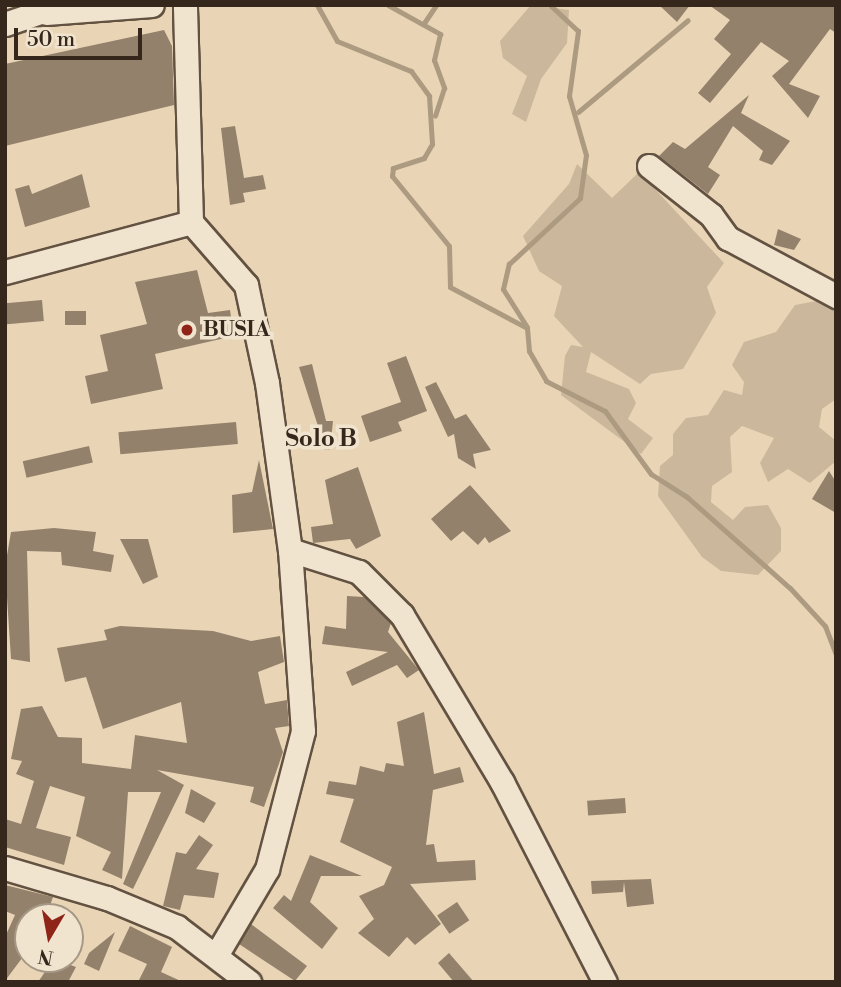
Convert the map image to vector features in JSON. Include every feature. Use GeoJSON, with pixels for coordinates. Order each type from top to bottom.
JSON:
{"type":"FeatureCollection","features":[{"type":"Feature","properties":{"kind":"street"},"geometry":{"type":"LineString","coordinates":[[5,24],[53,9],[152,5]]}},
{"type":"Feature","properties":{"kind":"street"},"geometry":{"type":"LineString","coordinates":[[182,7],[191,222],[246,285],[267,383],[290,550],[300,751],[267,869],[218,954]]}},
{"type":"Feature","properties":{"kind":"street"},"geometry":{"type":"LineString","coordinates":[[649,166],[711,215],[729,238],[836,296]]}},
{"type":"Feature","properties":{"kind":"street"},"geometry":{"type":"LineString","coordinates":[[5,272],[191,222]]}},
{"type":"Feature","properties":{"kind":"street"},"geometry":{"type":"LineString","coordinates":[[290,550],[359,572],[402,615],[502,782],[605,982]]}},
{"type":"Feature","properties":{"kind":"street"},"geometry":{"type":"LineString","coordinates":[[5,868],[107,898],[177,927],[218,954],[250,982]]}},
{"type":"Feature","properties":{"kind":"shaded area"},"geometry":{"type":"Polygon","coordinates":[[[531,5],[569,10],[567,43],[541,79],[526,122],[512,114],[527,76],[503,58],[500,41],[531,5]]]}},
{"type":"Feature","properties":{"kind":"shaded area"},"geometry":{"type":"Polygon","coordinates":[[[577,164],[612,198],[639,172],[724,263],[707,287],[716,313],[683,369],[651,374],[640,384],[591,352],[586,372],[629,389],[636,403],[628,419],[653,438],[641,454],[561,395],[565,356],[571,345],[583,347],[554,316],[562,286],[539,271],[523,236],[569,184],[577,164]]]}},
{"type":"Feature","properties":{"kind":"shaded area"},"geometry":{"type":"Polygon","coordinates":[[[822,300],[836,307],[836,399],[822,409],[819,427],[836,441],[836,461],[810,483],[788,469],[768,482],[760,463],[774,438],[742,426],[730,437],[732,472],[712,486],[711,502],[733,520],[745,507],[768,505],[781,528],[781,551],[758,575],[721,571],[702,557],[658,496],[660,466],[673,455],[673,434],[686,418],[708,415],[724,390],[742,395],[744,382],[732,365],[744,342],[776,332],[795,305],[822,300]]]}},
{"type":"Feature","properties":{"kind":"building"},"geometry":{"type":"Polygon","coordinates":[[[659,5],[690,5],[677,22],[659,5]]]}},
{"type":"Feature","properties":{"kind":"building"},"geometry":{"type":"Polygon","coordinates":[[[709,5],[836,5],[836,33],[830,29],[789,84],[820,96],[808,118],[772,76],[789,61],[761,42],[710,103],[698,93],[731,54],[714,39],[730,20],[709,5]]]}},
{"type":"Feature","properties":{"kind":"building"},"geometry":{"type":"Polygon","coordinates":[[[164,30],[172,46],[174,105],[5,146],[5,64],[164,30]]]}},
{"type":"Feature","properties":{"kind":"building"},"geometry":{"type":"Polygon","coordinates":[[[749,95],[741,113],[790,141],[772,165],[759,160],[763,151],[733,126],[708,167],[720,175],[708,194],[659,156],[673,142],[685,149],[749,95]]]}},
{"type":"Feature","properties":{"kind":"building"},"geometry":{"type":"Polygon","coordinates":[[[235,126],[244,178],[263,175],[266,189],[243,193],[245,202],[230,205],[221,128],[235,126]]]}},
{"type":"Feature","properties":{"kind":"building"},"geometry":{"type":"Polygon","coordinates":[[[82,174],[90,207],[25,227],[15,189],[29,185],[32,194],[82,174]]]}},
{"type":"Feature","properties":{"kind":"building"},"geometry":{"type":"Polygon","coordinates":[[[778,229],[801,239],[794,250],[774,245],[778,229]]]}},
{"type":"Feature","properties":{"kind":"building"},"geometry":{"type":"Polygon","coordinates":[[[197,270],[208,313],[230,310],[234,336],[155,354],[163,389],[91,404],[85,376],[108,371],[100,335],[147,324],[135,282],[197,270]]]}},
{"type":"Feature","properties":{"kind":"building"},"geometry":{"type":"Polygon","coordinates":[[[42,300],[44,321],[7,324],[5,303],[42,300]]]}},
{"type":"Feature","properties":{"kind":"building"},"geometry":{"type":"Polygon","coordinates":[[[65,311],[86,311],[86,325],[65,325],[65,311]]]}},
{"type":"Feature","properties":{"kind":"building"},"geometry":{"type":"Polygon","coordinates":[[[406,356],[427,411],[398,422],[402,431],[370,442],[361,416],[401,402],[387,363],[406,356]]]}},
{"type":"Feature","properties":{"kind":"building"},"geometry":{"type":"Polygon","coordinates":[[[312,364],[326,421],[333,421],[330,450],[315,448],[318,426],[299,367],[312,364]]]}},
{"type":"Feature","properties":{"kind":"building"},"geometry":{"type":"Polygon","coordinates":[[[436,382],[455,419],[466,414],[491,450],[473,454],[476,469],[458,458],[454,434],[448,437],[425,387],[436,382]]]}},
{"type":"Feature","properties":{"kind":"building"},"geometry":{"type":"Polygon","coordinates":[[[236,422],[238,444],[120,454],[118,432],[236,422]]]}},
{"type":"Feature","properties":{"kind":"building"},"geometry":{"type":"Polygon","coordinates":[[[89,446],[93,463],[27,478],[23,461],[89,446]]]}},
{"type":"Feature","properties":{"kind":"building"},"geometry":{"type":"Polygon","coordinates":[[[259,460],[273,529],[233,533],[232,495],[252,492],[259,460]]]}},
{"type":"Feature","properties":{"kind":"building"},"geometry":{"type":"Polygon","coordinates":[[[358,467],[381,536],[356,549],[350,539],[313,543],[311,527],[333,524],[325,480],[358,467]]]}},
{"type":"Feature","properties":{"kind":"building"},"geometry":{"type":"Polygon","coordinates":[[[829,471],[836,482],[836,513],[812,499],[829,471]]]}},
{"type":"Feature","properties":{"kind":"building"},"geometry":{"type":"Polygon","coordinates":[[[470,485],[511,531],[489,543],[485,537],[478,545],[463,531],[451,541],[431,519],[470,485]]]}},
{"type":"Feature","properties":{"kind":"building"},"geometry":{"type":"Polygon","coordinates":[[[54,528],[96,532],[93,551],[114,555],[111,572],[62,565],[61,552],[27,551],[30,662],[11,659],[5,567],[11,532],[54,528]]]}},
{"type":"Feature","properties":{"kind":"building"},"geometry":{"type":"Polygon","coordinates":[[[120,539],[148,539],[158,577],[143,584],[120,539]]]}},
{"type":"Feature","properties":{"kind":"building"},"geometry":{"type":"Polygon","coordinates":[[[347,596],[364,597],[391,623],[388,632],[419,670],[407,678],[397,665],[352,686],[346,672],[388,652],[322,644],[325,626],[346,629],[347,596]]]}},
{"type":"Feature","properties":{"kind":"building"},"geometry":{"type":"Polygon","coordinates":[[[120,626],[213,631],[251,641],[280,636],[284,662],[258,672],[265,704],[287,700],[289,726],[275,728],[283,752],[264,807],[250,802],[254,787],[157,770],[184,785],[133,889],[123,884],[161,792],[128,792],[122,879],[102,870],[111,852],[76,836],[85,797],[50,786],[36,828],[71,837],[64,865],[5,847],[5,819],[21,824],[34,781],[16,774],[22,761],[11,759],[21,709],[42,706],[58,737],[82,738],[82,763],[131,769],[135,735],[187,743],[181,702],[103,729],[86,677],[65,682],[57,648],[107,640],[104,630],[120,626]]]}},
{"type":"Feature","properties":{"kind":"building"},"geometry":{"type":"Polygon","coordinates":[[[424,712],[434,774],[460,767],[464,782],[433,790],[426,845],[434,844],[437,862],[475,860],[476,880],[410,884],[441,924],[415,945],[407,937],[389,957],[358,933],[374,919],[359,896],[384,885],[392,867],[340,842],[354,799],[326,794],[329,781],[356,785],[360,766],[384,772],[386,763],[404,766],[397,722],[424,712]]]}},
{"type":"Feature","properties":{"kind":"building"},"geometry":{"type":"Polygon","coordinates":[[[191,789],[216,803],[204,823],[185,813],[191,789]]]}},
{"type":"Feature","properties":{"kind":"building"},"geometry":{"type":"Polygon","coordinates":[[[625,798],[626,813],[588,816],[587,801],[625,798]]]}},
{"type":"Feature","properties":{"kind":"building"},"geometry":{"type":"Polygon","coordinates":[[[199,835],[213,845],[196,869],[219,873],[214,898],[184,895],[180,910],[163,906],[176,852],[186,854],[199,835]]]}},
{"type":"Feature","properties":{"kind":"building"},"geometry":{"type":"Polygon","coordinates":[[[310,855],[362,876],[321,876],[310,902],[338,928],[322,949],[273,908],[284,895],[291,901],[310,855]]]}},
{"type":"Feature","properties":{"kind":"building"},"geometry":{"type":"Polygon","coordinates":[[[651,879],[654,904],[627,907],[624,882],[623,892],[592,894],[591,881],[651,879]]]}},
{"type":"Feature","properties":{"kind":"building"},"geometry":{"type":"Polygon","coordinates":[[[5,885],[53,897],[51,903],[14,903],[14,915],[5,911],[5,885]]]}},
{"type":"Feature","properties":{"kind":"building"},"geometry":{"type":"Polygon","coordinates":[[[457,902],[469,920],[449,934],[437,915],[457,902]]]}},
{"type":"Feature","properties":{"kind":"building"},"geometry":{"type":"Polygon","coordinates":[[[14,917],[14,969],[5,981],[5,937],[14,917]]]}},
{"type":"Feature","properties":{"kind":"building"},"geometry":{"type":"Polygon","coordinates":[[[251,924],[307,966],[295,981],[239,944],[251,924]]]}},
{"type":"Feature","properties":{"kind":"building"},"geometry":{"type":"Polygon","coordinates":[[[130,926],[172,947],[161,972],[183,982],[138,982],[147,964],[118,951],[130,926]]]}},
{"type":"Feature","properties":{"kind":"building"},"geometry":{"type":"Polygon","coordinates":[[[115,932],[99,971],[84,964],[89,953],[115,932]]]}},
{"type":"Feature","properties":{"kind":"building"},"geometry":{"type":"Polygon","coordinates":[[[449,953],[474,982],[454,982],[438,963],[449,953]]]}},
{"type":"Feature","properties":{"kind":"building"},"geometry":{"type":"Polygon","coordinates":[[[44,973],[73,973],[68,982],[38,982],[44,973]]]}},
{"type":"Feature","properties":{"kind":"waterway"},"geometry":{"type":"LineString","coordinates":[[317,5],[337,41],[411,71],[429,96],[432,144],[424,158],[393,168],[392,176],[449,246],[450,287],[527,328],[529,351],[546,381],[605,411],[651,474],[687,497],[790,588],[825,626],[836,654]]}},
{"type":"Feature","properties":{"kind":"waterway"},"geometry":{"type":"LineString","coordinates":[[388,5],[440,34],[434,60],[444,88],[435,116]]}},
{"type":"Feature","properties":{"kind":"waterway"},"geometry":{"type":"LineString","coordinates":[[424,23],[436,5]]}},
{"type":"Feature","properties":{"kind":"waterway"},"geometry":{"type":"LineString","coordinates":[[527,327],[503,289],[509,264],[580,198],[586,155],[569,96],[578,31],[550,5]]}},
{"type":"Feature","properties":{"kind":"waterway"},"geometry":{"type":"LineString","coordinates":[[578,112],[688,20]]}},
{"type":"Feature","properties":{"kind":"place","name":"BUSIA"},"geometry":{"type":"Point","coordinates":[187,330]}},
{"type":"Feature","properties":{"kind":"district","name":"Solo B"},"geometry":{"type":"Point","coordinates":[321,440]}}]}
